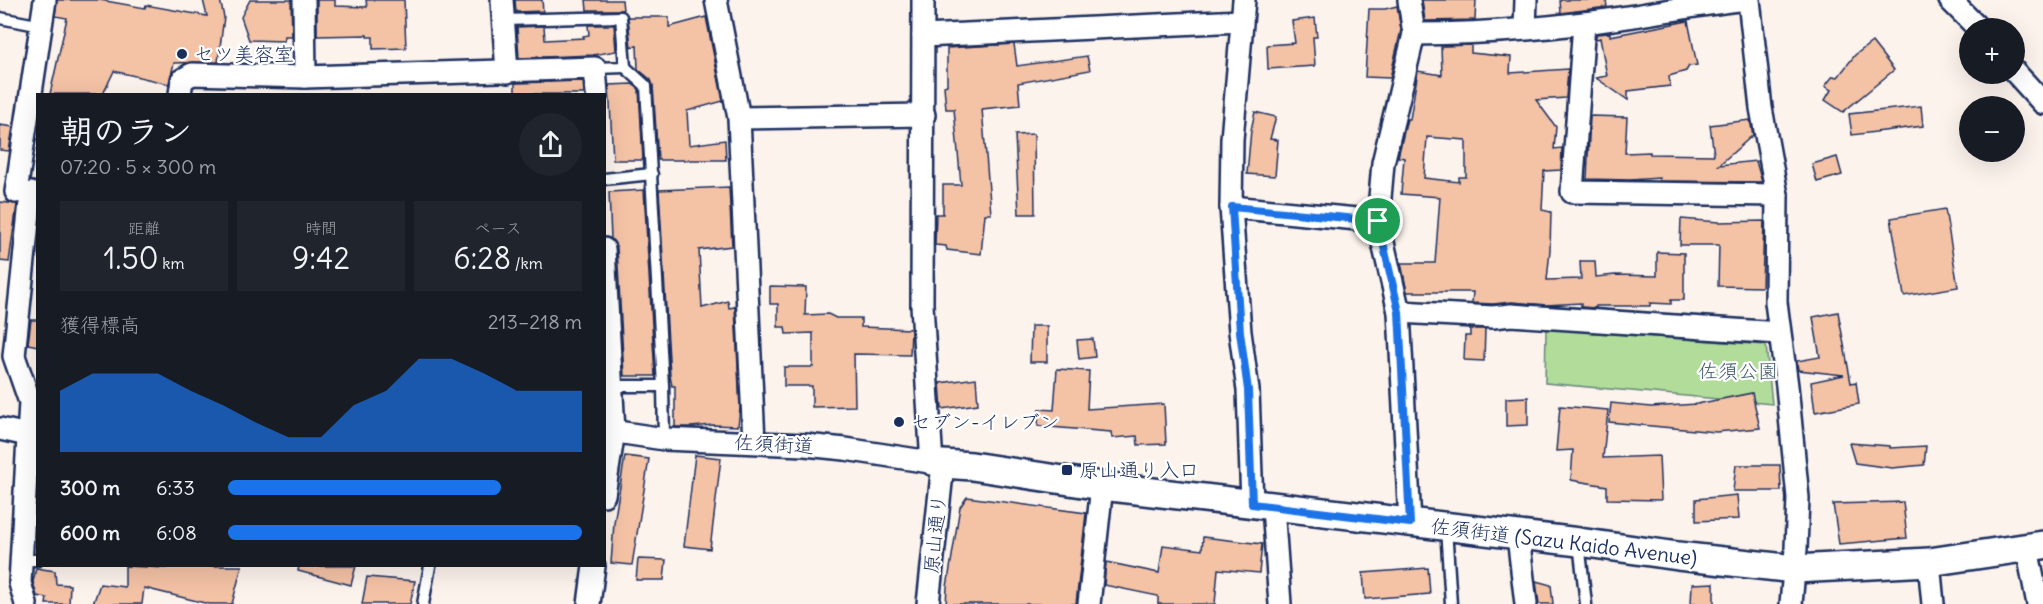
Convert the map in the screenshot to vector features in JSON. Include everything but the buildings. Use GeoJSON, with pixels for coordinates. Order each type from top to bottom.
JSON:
{"type":"FeatureCollection","features":[{"type":"Feature","properties":{"kind":"street"},"geometry":{"type":"LineString","coordinates":[[27,604],[20,583],[29,560],[30,402],[14,356],[21,192],[45,0]]}},
{"type":"Feature","properties":{"kind":"street"},"geometry":{"type":"LineString","coordinates":[[304,0],[305,77]]}},
{"type":"Feature","properties":{"kind":"street"},"geometry":{"type":"LineString","coordinates":[[716,0],[739,118],[754,442]]}},
{"type":"Feature","properties":{"kind":"street","name":"原山通り"},"geometry":{"type":"LineString","coordinates":[[923,0],[922,305],[937,464],[928,604]]}},
{"type":"Feature","properties":{"kind":"street"},"geometry":{"type":"LineString","coordinates":[[1244,0],[1232,139],[1232,207],[1240,332],[1263,506],[1280,604]]}},
{"type":"Feature","properties":{"kind":"street"},"geometry":{"type":"LineString","coordinates":[[1408,0],[1414,34],[1383,163],[1378,221],[1399,312],[1410,523]]}},
{"type":"Feature","properties":{"kind":"street"},"geometry":{"type":"LineString","coordinates":[[1525,28],[1526,0]]}},
{"type":"Feature","properties":{"kind":"street"},"geometry":{"type":"LineString","coordinates":[[1414,34],[1475,34],[1584,23],[1739,0]]}},
{"type":"Feature","properties":{"kind":"street"},"geometry":{"type":"LineString","coordinates":[[1749,0],[1761,108],[1777,195],[1776,302],[1798,498],[1791,604]]}},
{"type":"Feature","properties":{"kind":"street"},"geometry":{"type":"LineString","coordinates":[[1950,0],[1968,18]]}},
{"type":"Feature","properties":{"kind":"street"},"geometry":{"type":"LineString","coordinates":[[502,10],[507,72]]}},
{"type":"Feature","properties":{"kind":"street"},"geometry":{"type":"LineString","coordinates":[[923,36],[1241,21]]}},
{"type":"Feature","properties":{"kind":"street"},"geometry":{"type":"LineString","coordinates":[[1584,23],[1572,192],[1777,195]]}},
{"type":"Feature","properties":{"kind":"street"},"geometry":{"type":"LineString","coordinates":[[180,93],[182,80],[192,74],[305,77],[427,85],[507,72],[595,68],[597,93]]}},
{"type":"Feature","properties":{"kind":"street"},"geometry":{"type":"LineString","coordinates":[[2025,83],[2043,103]]}},
{"type":"Feature","properties":{"kind":"street"},"geometry":{"type":"LineString","coordinates":[[739,118],[924,115]]}},
{"type":"Feature","properties":{"kind":"street"},"geometry":{"type":"LineString","coordinates":[[1232,207],[1378,221]]}},
{"type":"Feature","properties":{"kind":"street"},"geometry":{"type":"LineString","coordinates":[[606,288],[611,386],[606,469]]}},
{"type":"Feature","properties":{"kind":"street"},"geometry":{"type":"LineString","coordinates":[[1399,312],[1493,317],[1511,315],[1779,333]]}},
{"type":"Feature","properties":{"kind":"street"},"geometry":{"type":"LineString","coordinates":[[0,429],[28,435]]}},
{"type":"Feature","properties":{"kind":"street","name":"佐須街道"},"geometry":{"type":"LineString","coordinates":[[609,430],[664,439],[754,442],[845,449],[937,464]]}},
{"type":"Feature","properties":{"kind":"street","name":"佐須街道 (Sazu Kaido Avenue)"},"geometry":{"type":"LineString","coordinates":[[937,464],[972,466],[1102,486],[1795,569],[1929,562],[2035,546]]}},
{"type":"Feature","properties":{"kind":"street"},"geometry":{"type":"LineString","coordinates":[[1089,604],[1102,486]]}},
{"type":"Feature","properties":{"kind":"street"},"geometry":{"type":"LineString","coordinates":[[1518,536],[1526,604]]}},
{"type":"Feature","properties":{"kind":"street"},"geometry":{"type":"LineString","coordinates":[[2035,546],[2038,604]]}},
{"type":"Feature","properties":{"kind":"street"},"geometry":{"type":"LineString","coordinates":[[1929,562],[1933,604]]}},
{"type":"Feature","properties":{"kind":"street"},"geometry":{"type":"LineString","coordinates":[[589,604],[594,567]]}},
{"type":"Feature","properties":{"kind":"lane"},"geometry":{"type":"LineString","coordinates":[[502,10],[621,17],[625,67],[646,86],[664,439]]}},
{"type":"Feature","properties":{"kind":"lane"},"geometry":{"type":"LineString","coordinates":[[0,18],[42,26]]}},
{"type":"Feature","properties":{"kind":"lane"},"geometry":{"type":"LineString","coordinates":[[595,68],[625,67]]}},
{"type":"Feature","properties":{"kind":"lane"},"geometry":{"type":"LineString","coordinates":[[606,178],[652,174]]}},
{"type":"Feature","properties":{"kind":"lane"},"geometry":{"type":"LineString","coordinates":[[611,386],[663,386]]}},
{"type":"Feature","properties":{"kind":"lane"},"geometry":{"type":"LineString","coordinates":[[1446,527],[1451,604]]}},
{"type":"Feature","properties":{"kind":"lane"},"geometry":{"type":"LineString","coordinates":[[1579,542],[1586,604]]}},
{"type":"Feature","properties":{"kind":"lane"},"geometry":{"type":"LineString","coordinates":[[423,604],[430,567]]}},
{"type":"Feature","properties":{"kind":"green space","name":"佐須公園"},"geometry":{"type":"Polygon","coordinates":[[[1546,329],[1766,345],[1772,404],[1545,383],[1546,329]]]}},
{"type":"Feature","properties":{"kind":"place","name":"セツ美容室"},"geometry":{"type":"Point","coordinates":[182,54]}},
{"type":"Feature","properties":{"kind":"place","name":"セブン-イレブン"},"geometry":{"type":"Point","coordinates":[899,422]}},
{"type":"Feature","properties":{"kind":"place","name":"原山通り入口"},"geometry":{"type":"Point","coordinates":[1067,470]}},
{"type":"Feature","properties":{"kind":"route"},"geometry":{"type":"LineString","coordinates":[[1232,207],[1378,221],[1399,312],[1410,523],[1252,504],[1250,419],[1240,332],[1232,207]]}}]}
